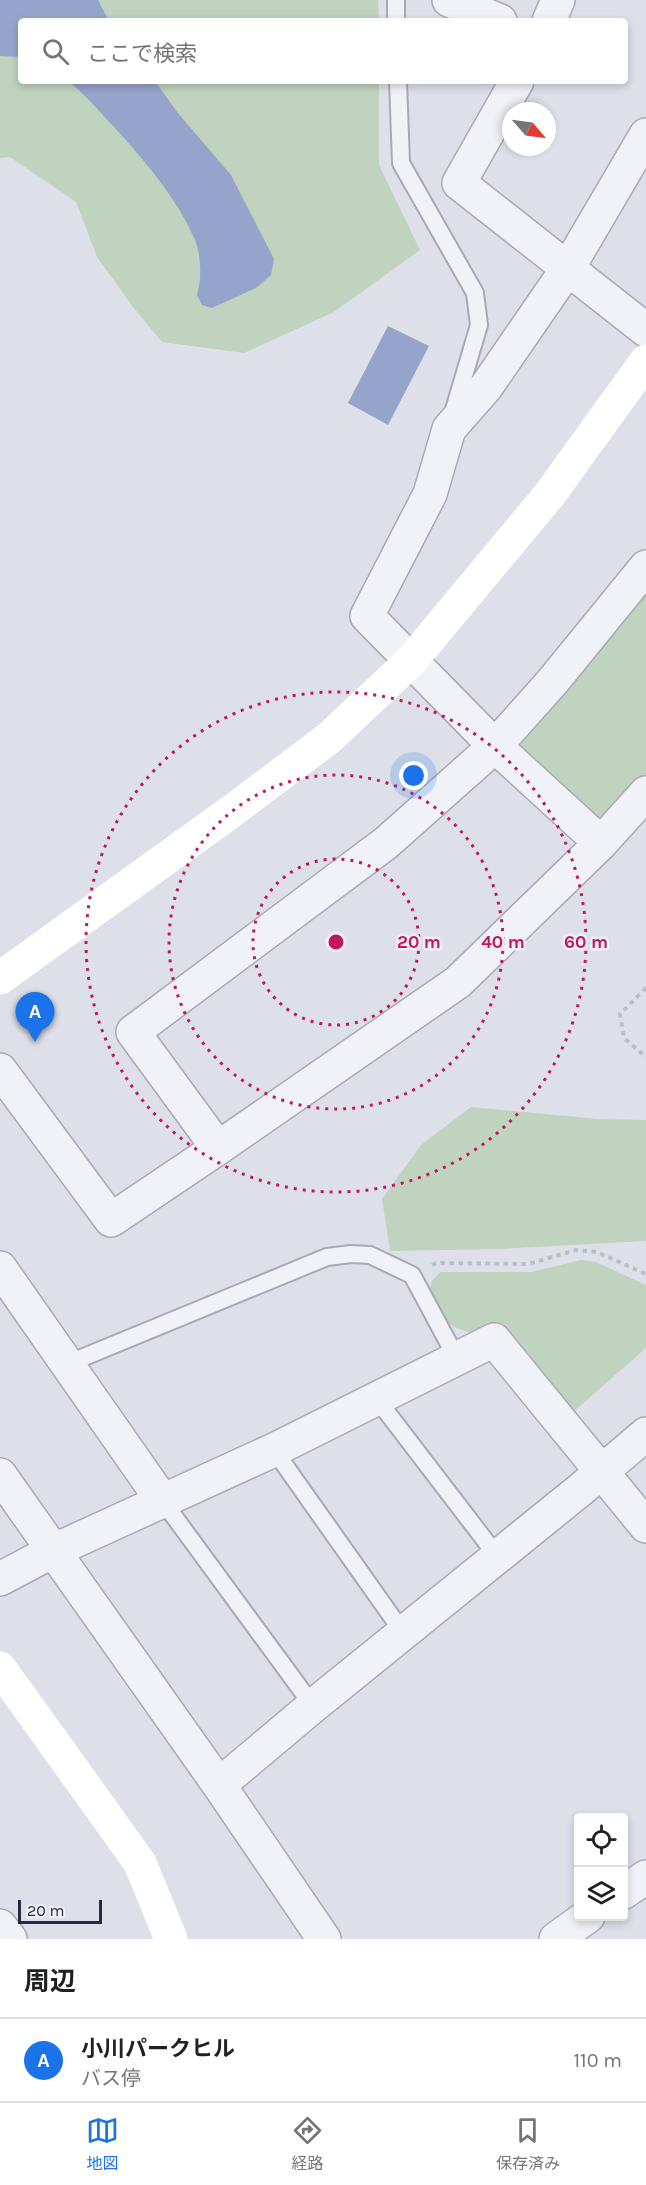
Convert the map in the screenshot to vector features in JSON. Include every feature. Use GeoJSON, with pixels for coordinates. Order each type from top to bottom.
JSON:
{"type":"FeatureCollection","features":[{"type":"Feature","properties":{"kind":"street"},"geometry":{"type":"LineString","coordinates":[[449,0],[493,18]]}},
{"type":"Feature","properties":{"kind":"street"},"geometry":{"type":"LineString","coordinates":[[550,18],[558,0]]}},
{"type":"Feature","properties":{"kind":"street"},"geometry":{"type":"LineString","coordinates":[[515,84],[459,183],[646,330]]}},
{"type":"Feature","properties":{"kind":"street"},"geometry":{"type":"LineString","coordinates":[[601,843],[495,746],[367,616],[430,494],[449,429],[486,387],[568,268],[646,135]]}},
{"type":"Feature","properties":{"kind":"street"},"geometry":{"type":"LineString","coordinates":[[0,978],[236,808],[328,738],[411,662],[550,494],[646,361]]}},
{"type":"Feature","properties":{"kind":"street"},"geometry":{"type":"LineString","coordinates":[[218,1148],[133,1032],[386,843],[495,746],[553,681],[646,567]]}},
{"type":"Feature","properties":{"kind":"street"},"geometry":{"type":"LineString","coordinates":[[0,1070],[111,1220],[458,982],[601,843],[646,793]]}},
{"type":"Feature","properties":{"kind":"street"},"geometry":{"type":"LineString","coordinates":[[0,1268],[162,1500]]}},
{"type":"Feature","properties":{"kind":"street"},"geometry":{"type":"LineString","coordinates":[[0,1579],[53,1551],[274,1450],[494,1340],[646,1526]]}},
{"type":"Feature","properties":{"kind":"street"},"geometry":{"type":"LineString","coordinates":[[219,1785],[646,1434]]}},
{"type":"Feature","properties":{"kind":"street"},"geometry":{"type":"LineString","coordinates":[[0,1475],[219,1785],[324,1939]]}},
{"type":"Feature","properties":{"kind":"street"},"geometry":{"type":"LineString","coordinates":[[0,1668],[140,1863],[171,1939]]}},
{"type":"Feature","properties":{"kind":"street"},"geometry":{"type":"LineString","coordinates":[[628,1889],[646,1877]]}},
{"type":"Feature","properties":{"kind":"street"},"geometry":{"type":"LineString","coordinates":[[556,1939],[582,1921]]}},
{"type":"Feature","properties":{"kind":"street"},"geometry":{"type":"LineString","coordinates":[[0,1926],[10,1939]]}},
{"type":"Feature","properties":{"kind":"lane"},"geometry":{"type":"LineString","coordinates":[[396,0],[396,18]]}},
{"type":"Feature","properties":{"kind":"lane"},"geometry":{"type":"LineString","coordinates":[[398,84],[401,162],[475,293],[479,325],[449,429]]}},
{"type":"Feature","properties":{"kind":"lane"},"geometry":{"type":"LineString","coordinates":[[67,1364],[327,1257],[351,1254],[370,1255],[412,1275],[456,1357]]}},
{"type":"Feature","properties":{"kind":"lane"},"geometry":{"type":"LineString","coordinates":[[376,1398],[497,1556]]}},
{"type":"Feature","properties":{"kind":"lane"},"geometry":{"type":"LineString","coordinates":[[274,1450],[404,1634]]}},
{"type":"Feature","properties":{"kind":"lane"},"geometry":{"type":"LineString","coordinates":[[162,1500],[313,1706]]}},
{"type":"Feature","properties":{"kind":"path"},"geometry":{"type":"LineString","coordinates":[[646,987],[620,1014],[624,1038],[646,1057]]}},
{"type":"Feature","properties":{"kind":"path"},"geometry":{"type":"LineString","coordinates":[[412,1275],[436,1263],[528,1264],[576,1250],[597,1252],[646,1274]]}},
{"type":"Feature","properties":{"kind":"green space"},"geometry":{"type":"Polygon","coordinates":[[[0,0],[378,0],[379,18],[18,18],[18,84],[379,84],[379,165],[420,250],[334,312],[244,353],[162,342],[97,257],[76,202],[10,157],[0,158],[0,0]]]}},
{"type":"Feature","properties":{"kind":"green space"},"geometry":{"type":"Polygon","coordinates":[[[646,582],[646,779],[606,825],[520,751],[519,738],[646,582]]]}},
{"type":"Feature","properties":{"kind":"green space"},"geometry":{"type":"Polygon","coordinates":[[[471,1107],[599,1119],[646,1120],[646,1241],[500,1249],[390,1251],[382,1199],[421,1145],[471,1107]]]}},
{"type":"Feature","properties":{"kind":"green space"},"geometry":{"type":"Polygon","coordinates":[[[581,1260],[596,1262],[646,1285],[646,1348],[571,1414],[471,1333],[448,1323],[440,1313],[429,1290],[432,1281],[440,1272],[531,1272],[581,1260]]]}},
{"type":"Feature","properties":{"kind":"water"},"geometry":{"type":"Polygon","coordinates":[[[0,0],[98,0],[107,18],[18,18],[18,57],[0,56],[0,0]]]}},
{"type":"Feature","properties":{"kind":"water"},"geometry":{"type":"Polygon","coordinates":[[[72,84],[157,84],[177,112],[231,175],[274,259],[271,275],[256,288],[212,308],[202,305],[197,295],[200,260],[188,224],[159,180],[72,84]]]}},
{"type":"Feature","properties":{"kind":"water"},"geometry":{"type":"Polygon","coordinates":[[[388,326],[429,346],[388,425],[348,403],[388,326]]]}},
{"type":"Feature","properties":{"kind":"place","name":"小川パークヒル"},"geometry":{"type":"Point","coordinates":[35,1042]}}]}
